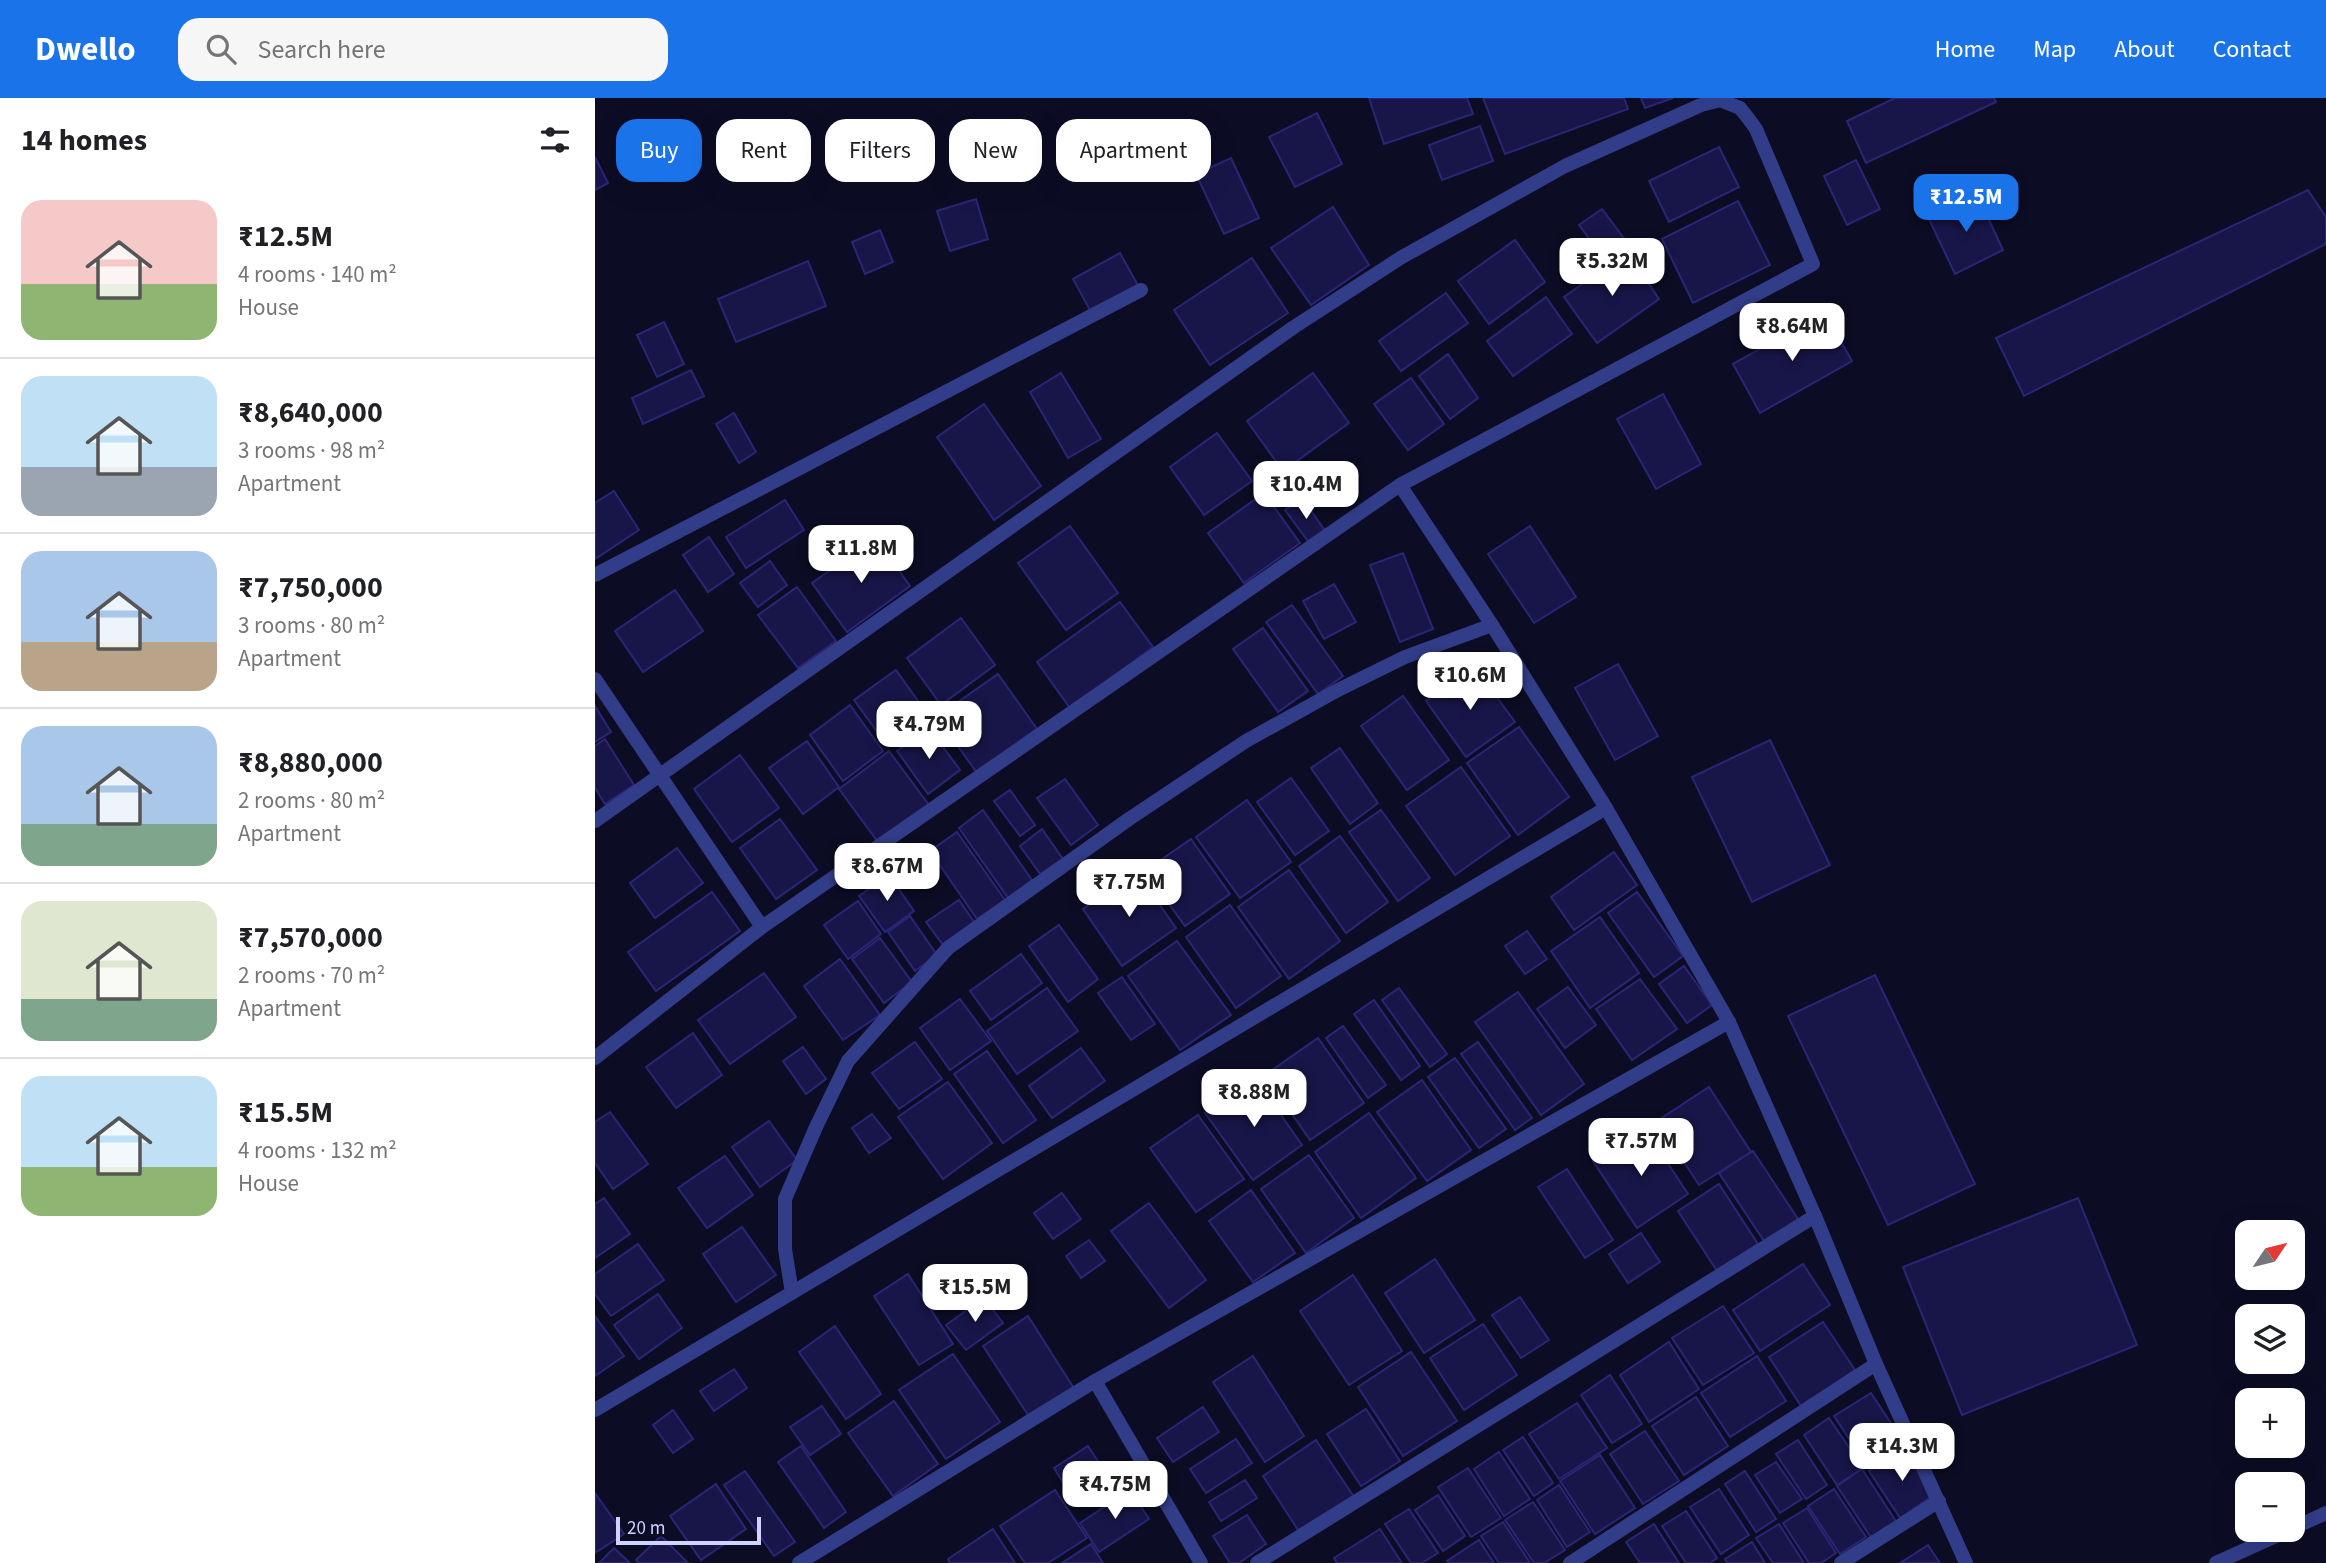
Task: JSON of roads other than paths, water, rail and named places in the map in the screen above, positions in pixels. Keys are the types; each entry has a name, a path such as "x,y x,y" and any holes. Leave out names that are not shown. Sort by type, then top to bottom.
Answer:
{"street":[{"path":"595,821 1294,327 1402,257 1565,166 1701,105 1720,100 1740,108 1756,129 1813,264 1399,485 762,927 595,1058"},
{"path":"595,575 1141,290"},
{"path":"1399,485 1492,625 1606,808 1728,1022 1815,1216 1876,1364 1966,1563"},
{"path":"792,1293 785,1249 785,1199 816,1127 848,1061 948,948 1129,819 1246,741 1338,690 1405,657 1492,625"},
{"path":"595,679 762,927"},
{"path":"595,1410 1606,808"},
{"path":"799,1563 1095,1381 1728,1022"},
{"path":"1257,1563 1815,1216"},
{"path":"1570,1563 1876,1364"},
{"path":"1095,1381 1202,1563"},
{"path":"1841,1563 1939,1501"},
{"path":"2305,1523 2326,1513"},
{"path":"2216,1563 2262,1542"}]}
